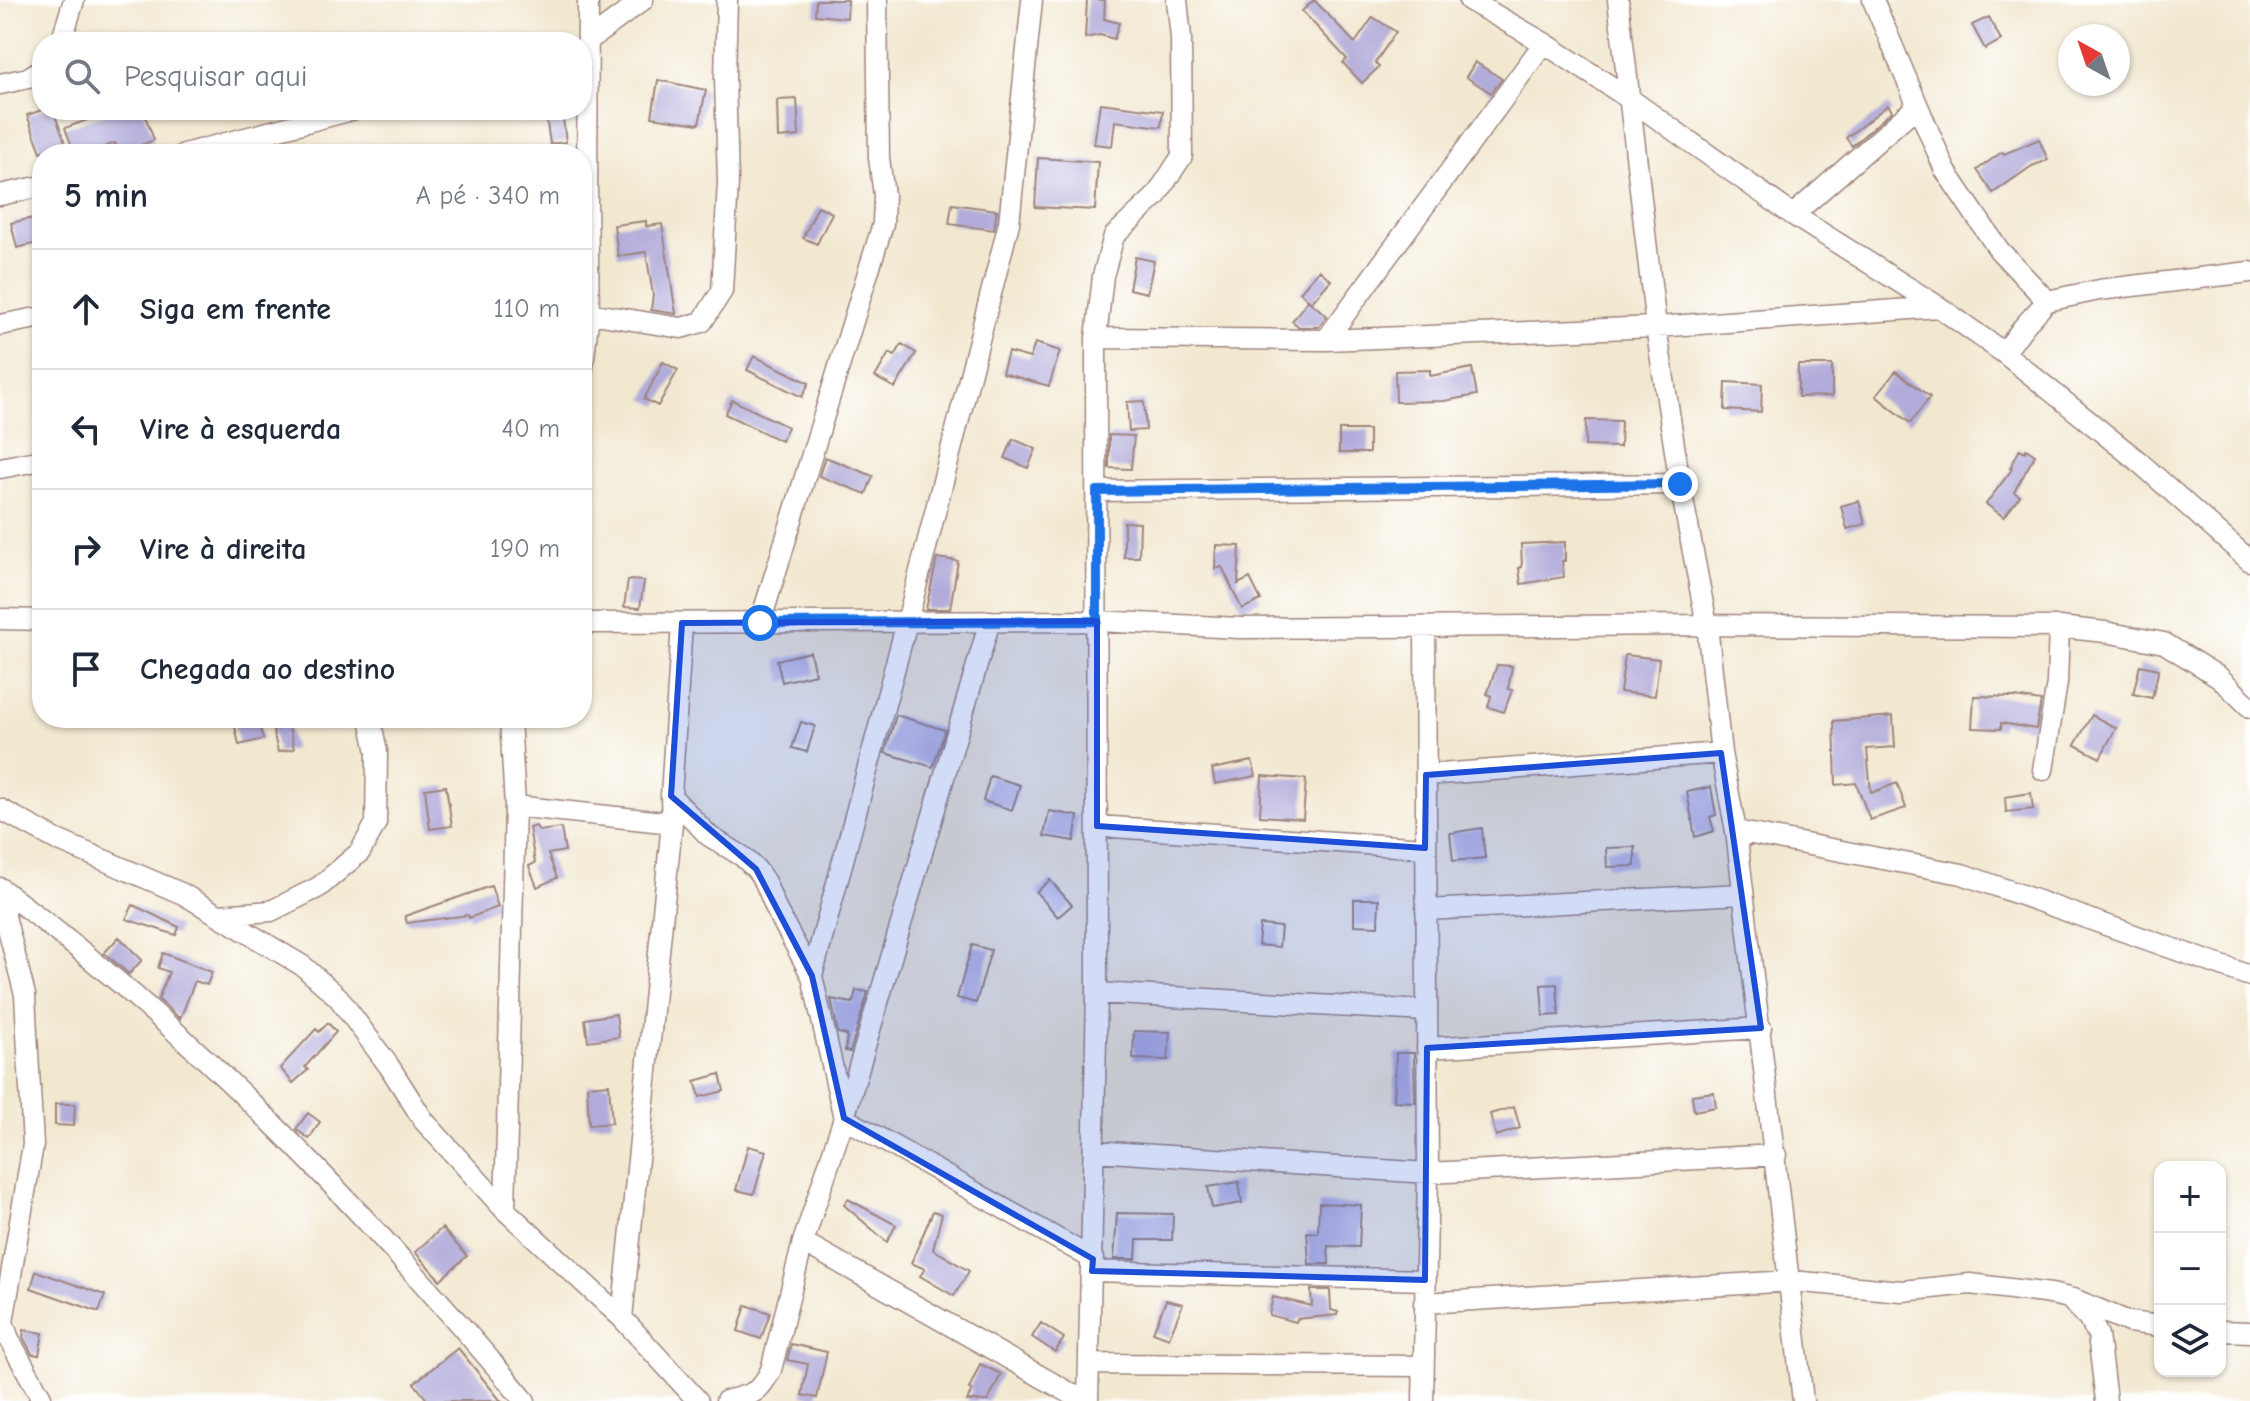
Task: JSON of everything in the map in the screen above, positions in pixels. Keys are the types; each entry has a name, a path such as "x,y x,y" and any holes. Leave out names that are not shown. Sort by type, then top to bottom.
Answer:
{"street":[{"path":"64,32 74,0"},
{"path":"587,32 588,0"},
{"path":"592,47 643,0"},
{"path":"592,315 681,328 702,322 722,291 728,182 725,78 727,0"},
{"path":"760,623 883,224 877,0"},
{"path":"812,976 1009,223 1032,0"},
{"path":"803,1242 1086,1401 1090,1364 1097,993 1096,338 1103,276 1114,236 1156,196 1182,156 1181,38 1177,0"},
{"path":"1469,0 1544,43 1630,99 1793,215 1939,307 2004,353 2138,461 2250,561"},
{"path":"1618,0 1656,327 1680,484 1707,625 1721,753 1736,831 1803,1401"},
{"path":"1873,0 1945,170 1999,250 2047,301"},
{"path":"1326,340 1544,43"},
{"path":"0,84 32,75"},
{"path":"1793,215 1917,106"},
{"path":"222,144 314,120"},
{"path":"585,120 585,144"},
{"path":"0,195 32,188"},
{"path":"2004,353 2047,301 2099,290 2250,272"},
{"path":"1096,338 1326,340 1656,327 1939,307"},
{"path":"0,325 32,319"},
{"path":"0,468 32,462"},
{"path":"1097,491 1680,484"},
{"path":"0,619 32,620"},
{"path":"726,1401 762,1388 771,1370 803,1242 844,1118 990,621"},
{"path":"592,623 1097,621 1240,628 1425,629 1707,625 2059,627 2164,643 2219,677 2250,707"},
{"path":"622,1318 672,823 682,623"},
{"path":"2043,770 2057,683 2059,627"},
{"path":"1423,1401 1428,1173 1425,629"},
{"path":"219,915 271,911 319,887 360,852 376,823 377,752 372,728"},
{"path":"505,1210 515,806 511,728"},
{"path":"1426,775 1721,753"},
{"path":"671,796 709,836 742,856 765,882 812,976 844,1118 1092,1265 1425,1280"},
{"path":"515,806 672,823"},
{"path":"0,809 57,840 183,894 285,954 338,997 389,1066 424,1121 505,1210 622,1318 698,1401"},
{"path":"1097,826 1425,848"},
{"path":"1736,831 1962,874 2250,976"},
{"path":"0,888 65,936 141,999 301,1151 442,1302 525,1401"},
{"path":"1426,910 1742,894"},
{"path":"0,897 25,995 33,1145 3,1322 41,1400"},
{"path":"1097,993 1427,1011"},
{"path":"1427,1048 1761,1028"},
{"path":"1094,1151 1428,1173 1776,1155"},
{"path":"1424,1303 1791,1281 1902,1291 1970,1284 2069,1298 2129,1322 2154,1325"},
{"path":"2069,1298 2091,1322 2098,1335 2106,1401"},
{"path":"2226,1331 2250,1332"},
{"path":"1090,1364 1423,1366"}],"highlighted area":[{"path":"1097,621 1097,826 1425,848 1426,775 1721,753 1761,1028 1427,1048 1425,1280 1092,1271 1093,1259 844,1118 812,976 756,869 671,796 682,623"}],"building":[{"path":"816,0 848,0 847,18 815,15"},
{"path":"1087,0 1105,0 1104,19 1119,23 1114,39 1100,35 1085,38"},
{"path":"1314,0 1355,43 1373,17 1396,32 1375,63 1379,67 1362,83 1343,63 1347,59 1302,11"},
{"path":"1989,17 2001,40 1985,49 1972,25"},
{"path":"1475,62 1502,79 1491,93 1466,77"},
{"path":"658,80 706,90 699,124 652,117"},
{"path":"797,99 799,136 778,138 777,100"},
{"path":"1100,103 1163,111 1161,127 1115,121 1112,146 1094,144"},
{"path":"1888,105 1892,111 1852,146 1846,138"},
{"path":"32,113 32,120 57,120 65,142 38,144 27,115"},
{"path":"87,120 147,120 154,140 144,144 71,144 65,128"},
{"path":"546,120 563,120 566,142 550,144"},
{"path":"2039,139 2048,160 2032,166 1993,193 1977,170 2002,152 2004,154"},
{"path":"1038,158 1098,162 1095,210 1035,207"},
{"path":"952,204 997,210 994,230 949,224"},
{"path":"818,206 832,213 817,244 803,238"},
{"path":"32,218 32,244 17,248 11,223"},
{"path":"646,221 646,226 662,224 676,314 651,310 653,295 646,252 618,256 614,225"},
{"path":"1135,257 1154,261 1147,293 1129,289"},
{"path":"1319,270 1331,280 1311,303 1300,292"},
{"path":"1308,300 1327,316 1319,327 1299,327 1292,321"},
{"path":"1035,343 1060,351 1049,386 1002,373 1008,352 1030,358"},
{"path":"902,344 916,353 895,388 875,377 889,353 895,356"},
{"path":"754,356 809,383 802,397 747,370"},
{"path":"663,362 678,370 658,406 644,399"},
{"path":"1798,365 1832,365 1832,396 1798,397"},
{"path":"1472,368 1477,395 1444,401 1396,402 1395,371 1430,370 1430,376"},
{"path":"1896,371 1930,397 1910,423 1876,396"},
{"path":"1726,382 1762,384 1761,412 1725,410"},
{"path":"732,400 788,427 781,441 725,414"},
{"path":"1144,401 1146,430 1129,431 1127,402"},
{"path":"1586,420 1621,421 1620,447 1585,446"},
{"path":"1339,430 1369,430 1369,453 1339,453"},
{"path":"1109,435 1134,436 1131,469 1109,468"},
{"path":"1013,439 1036,449 1028,468 1005,458"},
{"path":"2020,449 2035,455 2014,492 2020,496 2004,517 1986,504 2012,469"},
{"path":"825,457 873,476 866,494 819,476"},
{"path":"1859,501 1865,524 1847,529 1841,506"},
{"path":"1124,522 1140,523 1139,557 1124,557"},
{"path":"1565,542 1565,561 1562,561 1564,577 1521,584 1521,544"},
{"path":"1216,545 1240,546 1238,584 1250,578 1261,600 1242,609 1222,567 1215,569"},
{"path":"937,558 958,561 950,609 926,609"},
{"path":"628,580 644,581 640,608 624,607"},
{"path":"810,652 815,674 782,682 777,660"},
{"path":"1625,655 1659,659 1655,696 1620,692"},
{"path":"1497,665 1512,666 1508,689 1512,690 1504,712 1488,707 1491,696 1487,694"},
{"path":"2140,665 2159,669 2152,698 2133,694"},
{"path":"1974,696 2041,701 2036,729 2001,723 2001,729 1972,728"},
{"path":"896,715 945,730 933,767 885,753"},
{"path":"2092,715 2116,728 2100,758 2075,745"},
{"path":"1893,716 1895,747 1867,749 1871,793 1897,783 1906,808 1870,820 1856,783 1836,785 1834,721"},
{"path":"801,722 815,726 807,752 792,748"},
{"path":"235,728 260,728 263,739 239,745"},
{"path":"272,728 289,728 294,749 278,752"},
{"path":"1252,761 1256,776 1215,784 1212,769"},
{"path":"990,776 1020,785 1012,810 983,801"},
{"path":"1262,776 1306,779 1303,819 1260,816"},
{"path":"446,786 452,826 430,829 425,789"},
{"path":"1711,787 1716,815 1710,817 1714,831 1695,837 1687,792"},
{"path":"2031,793 2033,809 2006,812 2005,797"},
{"path":"1049,811 1078,816 1074,841 1044,836"},
{"path":"536,826 539,831 561,828 565,851 548,854 557,878 537,887 529,866 535,863 529,828"},
{"path":"1482,828 1485,858 1453,861 1450,833"},
{"path":"1635,847 1635,866 1607,867 1606,848"},
{"path":"1050,880 1072,905 1058,917 1036,892"},
{"path":"491,886 498,907 469,918 468,915 407,923 405,916"},
{"path":"1354,899 1379,899 1378,926 1354,925"},
{"path":"133,905 179,927 176,935 126,919"},
{"path":"1260,925 1281,927 1279,947 1258,945"},
{"path":"119,937 142,960 129,974 104,953"},
{"path":"972,945 991,950 976,1003 957,998"},
{"path":"163,953 212,972 207,985 195,981 180,1019 158,999 169,972 158,968"},
{"path":"1557,984 1559,1015 1543,1016 1541,985"},
{"path":"856,990 868,992 850,1052 845,1051 847,1035 838,1033 831,999 853,1003"},
{"path":"616,1014 619,1037 588,1041 585,1019"},
{"path":"328,1023 336,1032 305,1067 308,1070 293,1083 280,1068 316,1029 319,1032"},
{"path":"1134,1031 1170,1032 1168,1060 1133,1059"},
{"path":"1396,1053 1414,1053 1415,1102 1394,1101"},
{"path":"720,1074 724,1091 700,1097 695,1081"},
{"path":"609,1084 612,1123 589,1125 587,1086"},
{"path":"1714,1092 1716,1107 1694,1111 1692,1095"},
{"path":"55,1104 75,1104 74,1126 55,1125"},
{"path":"1514,1107 1520,1128 1496,1136 1490,1114"},
{"path":"308,1113 320,1122 309,1139 296,1129"},
{"path":"748,1146 766,1151 754,1194 736,1190"},
{"path":"1239,1182 1242,1203 1212,1208 1208,1187"},
{"path":"848,1199 896,1225 887,1242 844,1205"},
{"path":"1319,1203 1361,1205 1359,1247 1328,1246 1329,1264 1309,1264 1307,1232 1318,1233"},
{"path":"933,1211 942,1214 933,1249 969,1271 954,1296 920,1276 925,1269 911,1263"},
{"path":"1117,1213 1173,1214 1172,1240 1137,1240 1136,1259 1114,1259"},
{"path":"442,1228 467,1256 440,1280 415,1252"},
{"path":"36,1271 105,1295 99,1312 31,1288"},
{"path":"1311,1290 1330,1290 1331,1310 1338,1312 1337,1315 1297,1319 1296,1322 1269,1315 1273,1297 1312,1306"},
{"path":"1166,1300 1183,1304 1169,1338 1153,1332"},
{"path":"746,1305 770,1313 761,1339 738,1331"},
{"path":"1041,1323 1064,1338 1055,1352 1032,1337"},
{"path":"24,1330 43,1333 39,1355 32,1354 23,1337"},
{"path":"791,1344 827,1352 817,1398 802,1395 808,1364 787,1360"},
{"path":"458,1348 501,1401 428,1401 414,1383"},
{"path":"980,1364 1001,1374 988,1401 967,1401 972,1390 969,1389"}],"route":[{"path":"760,623 1097,621 1097,491 1680,484"}]}
